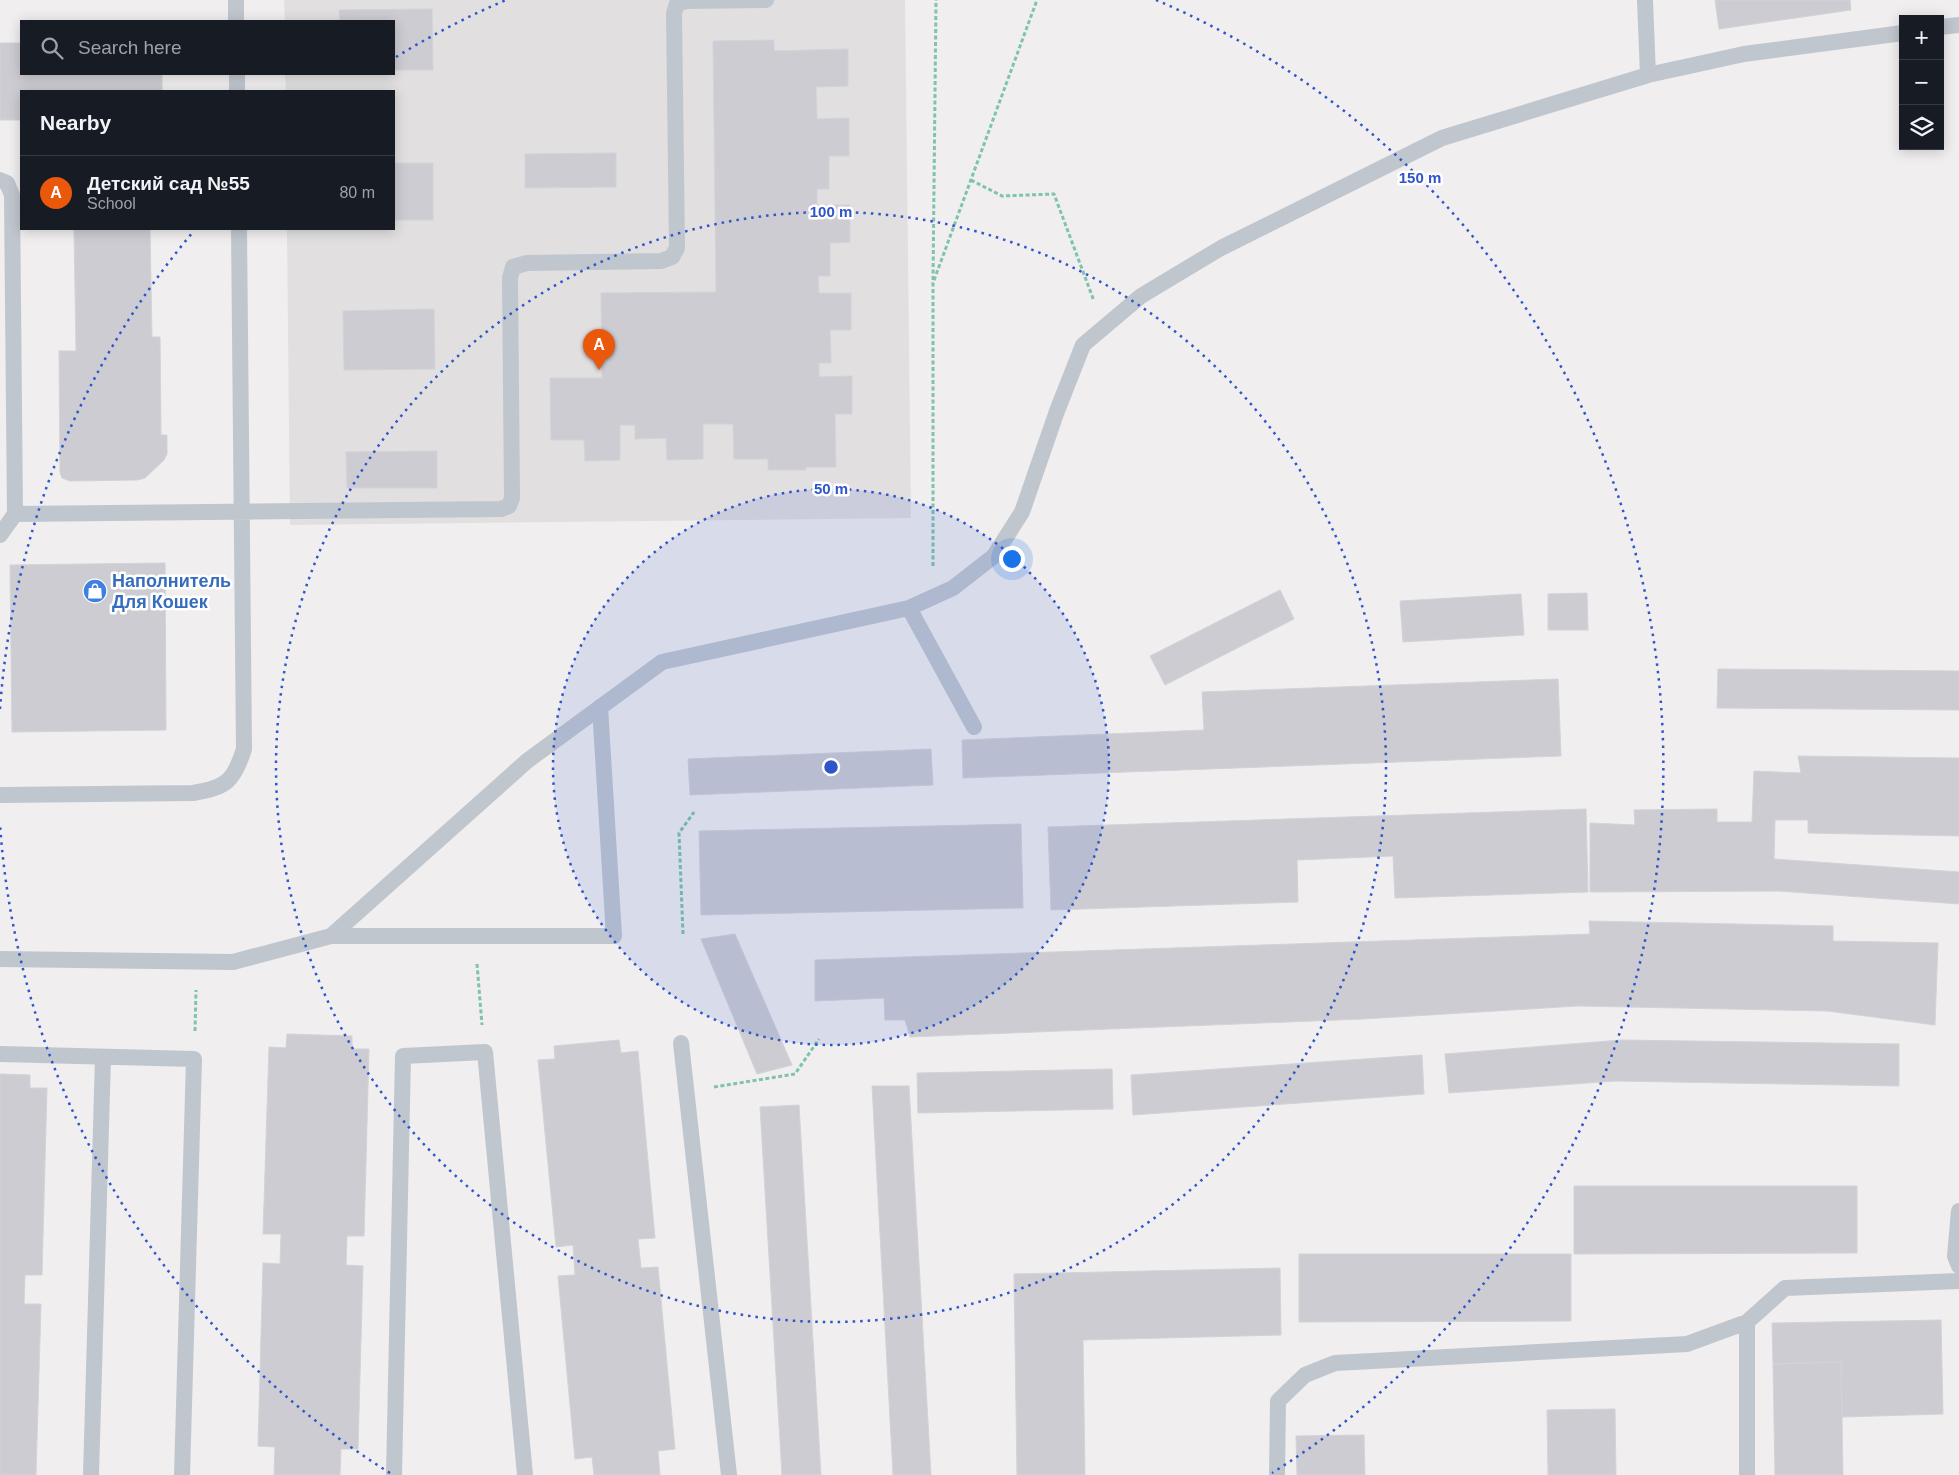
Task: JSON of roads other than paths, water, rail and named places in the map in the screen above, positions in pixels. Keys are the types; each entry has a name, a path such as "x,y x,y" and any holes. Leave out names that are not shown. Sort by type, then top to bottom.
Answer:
{"lane":[{"path":"236,0 236,20"},
{"path":"15,514 501,509 509,506 512,498 510,278 514,267 527,263 661,261 672,258 677,248 674,13 677,4 686,1 766,0"},
{"path":"1646,0 1648,75"},
{"path":"1944,27 1959,25"},
{"path":"331,936 526,761 662,662 909,608 953,588 994,556 1022,512 1057,410 1084,345 1141,296 1221,248 1442,138 1648,75 1744,54 1899,34"},
{"path":"237,75 237,90"},
{"path":"0,180 6,183 12,195 15,514 0,535"},
{"path":"0,795 193,793 213,790 230,780 239,766 244,749 239,230"},
{"path":"909,608 974,726"},
{"path":"0,960 233,962 331,936 614,936 600,707"},
{"path":"681,1043 729,1475"},
{"path":"394,1475 403,1056 485,1052 525,1475"},
{"path":"0,1054 194,1059 182,1475"},
{"path":"91,1475 103,1057"},
{"path":"1959,1212 1955,1256 1959,1266"},
{"path":"1277,1475 1278,1400 1305,1375 1335,1363 1687,1344 1747,1322 1785,1288 1959,1281"},
{"path":"1747,1322 1747,1475"}],"place":[{"name":"Детский сад №55","path":"599,370"},
{"name":"Наполнитель Для Кошек","path":"95,591"}]}
